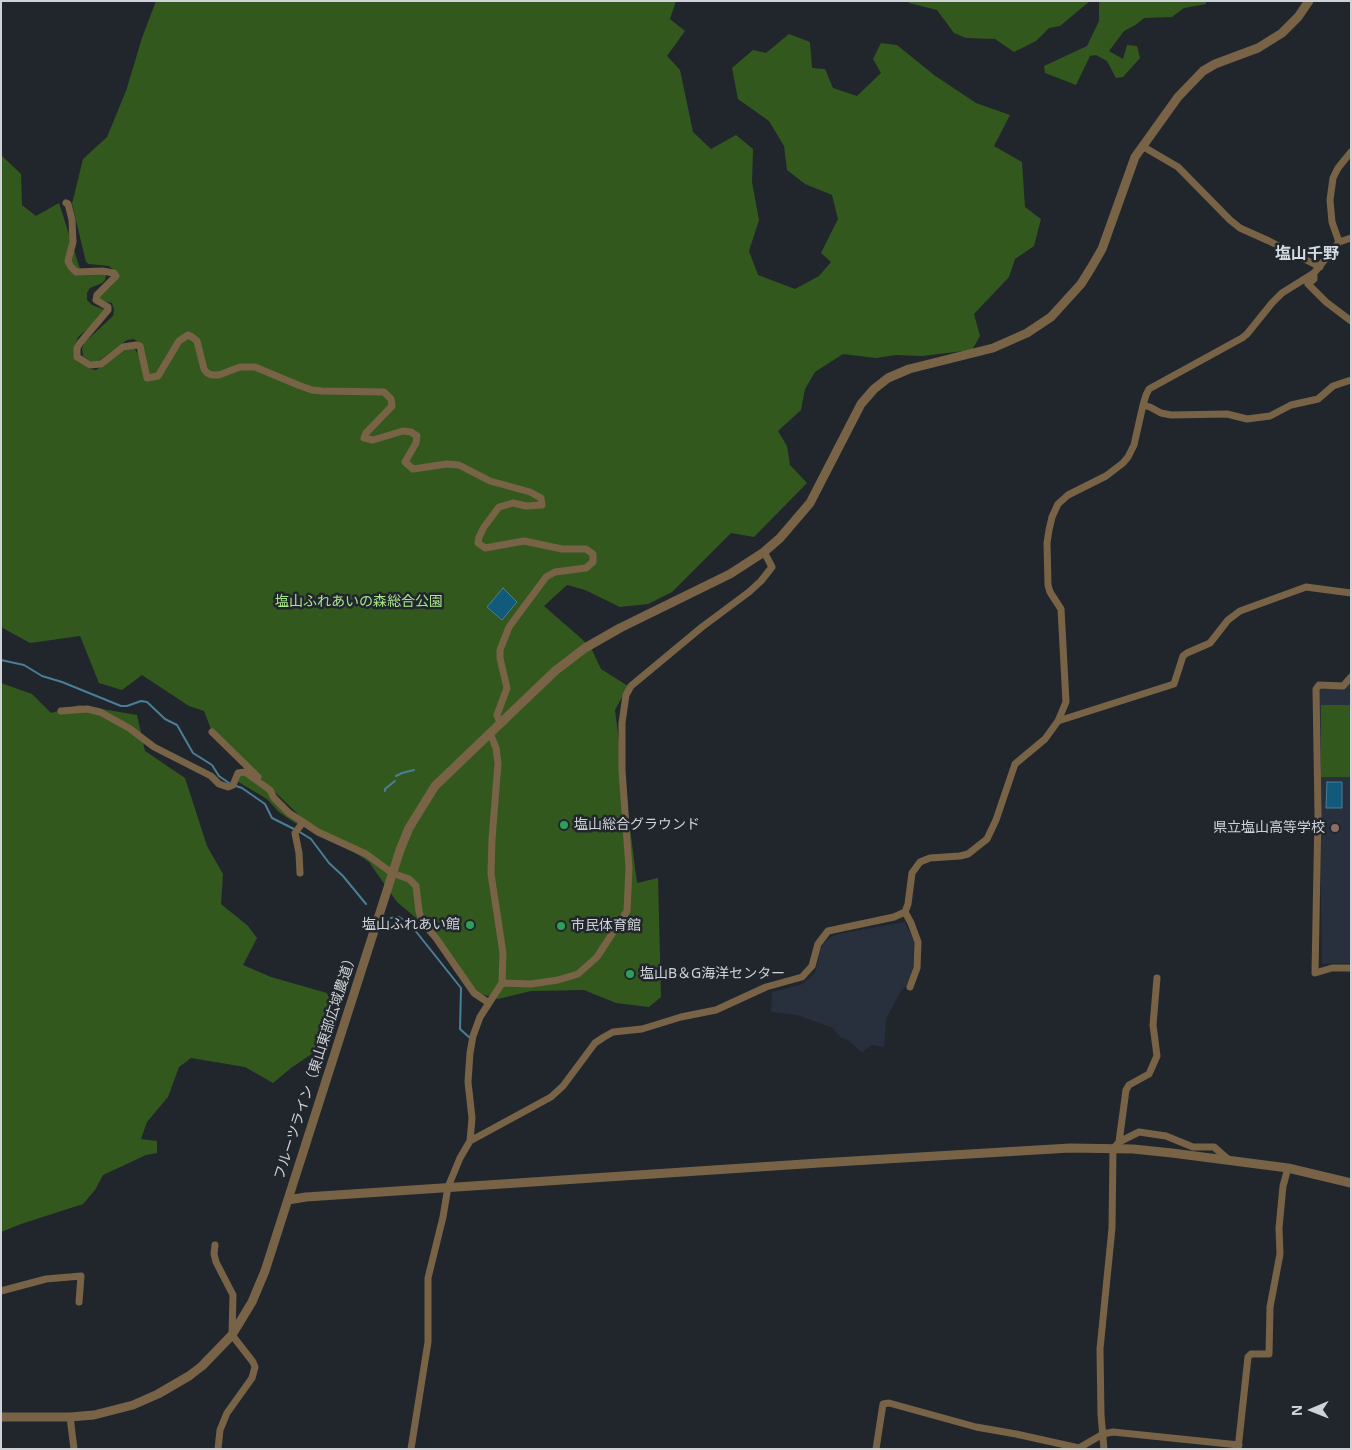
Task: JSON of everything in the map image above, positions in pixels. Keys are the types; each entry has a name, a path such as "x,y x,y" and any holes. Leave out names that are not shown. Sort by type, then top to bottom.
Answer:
{"street":[{"path":"1309,1 1298,17 1282,33 1258,48 1215,64 1203,71 1178,97 1144,143 1164,160 1178,167 1240,228 1320,267"},
{"name":"フルーツライン（東山東部広域農道）","path":"1,1417 70,1417 113,1411 133,1405 174,1386 202,1366 232,1335 252,1302 265,1271 392,873 409,828 428,796 443,778 555,671 585,648 620,628 730,574 764,552 780,538 810,502 861,404 874,389 888,378 899,372 1010,342 1051,317 1081,284 1102,248 1130,170 1144,143"},
{"path":"1339,242 1332,222 1330,200 1333,178 1338,168 1351,152"},
{"path":"66,203 68,204 72,220 73,242 68,261 71,267 76,272 102,271 114,273 116,276 97,294 98,302 108,307 108,310 80,343 77,348 77,357 90,365 101,364 123,347 136,345 140,346 147,378 158,376 179,341 192,336 197,341 204,369 212,375 219,375 240,367 255,367 298,385 317,390 384,392 391,399 392,406 366,433 364,438 373,440 403,431 411,432 417,436 416,443 406,462 412,469 459,464 490,481 530,492 541,498 542,505 526,506 513,503 499,507 484,527 478,543 485,548 524,541 562,549 586,549 594,554 593,562 586,568 554,572 546,577 508,627 500,650 507,688 497,715 500,723"},
{"path":"470,1141 552,1097 563,1086 595,1043 613,1032 642,1029 681,1017 716,1010 766,987 802,977 812,966 818,944 828,931 894,917 904,912 908,904 912,872 920,862 930,858 968,854 987,839 996,820 1015,764 1045,739 1065,708 1066,693 1061,609 1050,592 1048,585 1047,543 1052,517 1058,504 1068,495 1106,476 1128,457 1134,445 1146,395 1153,387 1242,338 1282,293 1314,273 1339,242 1351,238"},
{"path":"1314,273 1314,279 1308,284 1326,302 1351,322"},
{"path":"1143,405 1171,415 1227,414 1246,419 1270,416 1291,405 1318,399 1333,386 1351,380"},
{"path":"502,983 531,984 558,980 578,974 597,957 623,919 627,911 629,868 622,770 622,723 626,695 631,686 761,581 772,567 764,552"},
{"path":"1058,721 1174,684 1183,656 1210,643 1228,620 1240,612 1306,587 1351,593"},
{"path":"1351,677 1343,686 1319,686 1316,688 1318,814 1315,974 1332,968 1351,968"},
{"path":"61,711 87,709 100,712 129,728 154,747 211,776 219,784 228,787 234,782 238,773 245,772 270,790"},
{"path":"212,732 301,824 366,854 392,873 409,879 416,886 422,922 436,938 474,992 490,1003"},
{"path":"411,1449 428,1342 428,1278 443,1217 448,1187 460,1158 470,1141 472,1118 468,1082 473,1036 480,1017 502,983 503,953 490,874 498,763 496,748 490,733"},
{"path":"300,873 295,833 301,824"},
{"path":"904,912 911,923 918,942 917,968 910,987"},
{"path":"1104,1449 1100,1414 1100,1349 1112,1228 1116,1146 1126,1090 1129,1085 1149,1074 1157,1056 1152,1025 1157,978"},
{"path":"1116,1146 1139,1132 1166,1136 1193,1147 1214,1147 1230,1161"},
{"path":"288,1200 306,1196 1116,1146 1288,1168 1351,1183"},
{"path":"876,1449 883,1404 889,1403 976,1427 1079,1448 1102,1434 1113,1432 1238,1447 1248,1357 1251,1354 1269,1354 1270,1307 1280,1254 1279,1228 1283,1186 1288,1168"},
{"path":"215,1245 214,1254 216,1262 233,1295 232,1335 253,1362 254,1373 226,1413 220,1430 218,1449"},
{"path":"1,1291 46,1279 81,1276 79,1302"},
{"path":"70,1417 74,1449"}],"shaded area":[{"name":"県立塩山高等学校","path":"1351,681 1351,963 1322,964 1318,693 1320,689 1344,689"},
{"path":"905,922 914,942 913,965 910,981 901,991 886,1019 884,1047 872,1045 862,1052 849,1041 840,1037 833,1028 797,1015 771,1012 772,992 803,984 815,973 820,951 823,944 829,938 838,934"}],"green space":[{"name":"塩山ふれあいの森総合公園","path":"156,1 676,1 670,19 685,31 667,56 680,70 693,132 711,149 736,135 753,149 752,182 759,220 749,251 758,275 795,289 819,276 831,262 821,253 838,219 832,195 805,184 787,170 784,146 769,121 738,99 732,68 753,50 766,53 789,34 810,42 812,68 825,69 833,88 857,96 881,73 873,59 881,43 897,45 934,75 976,103 1010,115 994,146 1022,162 1025,207 1041,219 1034,246 1015,259 1009,277 974,314 980,336 972,350 922,356 896,355 876,358 843,354 815,372 805,389 801,410 778,431 787,446 790,465 807,483 754,537 731,533 672,592 648,604 620,607 585,590 567,585 544,606 583,640 592,650 601,669 628,686 615,710 637,883 658,878 661,997 649,1007 616,1003 584,990 531,991 498,999 475,992 421,922 397,902 369,862 301,817 212,732 204,711 189,706 142,675 122,690 99,683 80,636 30,643 1,627 1,155 21,174 22,205 36,216 59,203 80,269 103,273 106,276 102,283 90,288 87,293 87,300 92,305 105,310 78,337 74,356 77,361 90,369 96,370 125,350 134,347 137,353 142,345 134,339 127,340 97,362 92,362 83,356 82,349 84,343 113,316 112,303 99,300 100,293 110,287 115,281 115,271 109,266 86,262 72,204 83,159 107,137 126,91 142,38"},
{"path":"909,1 1090,1 1060,26 1049,28 1036,41 1014,52 995,39 966,38 954,33 937,10 909,3"},
{"path":"1094,1 1206,1 1206,4 1184,8 1172,17 1144,18 1124,31 1109,51 1123,59 1127,45 1137,46 1140,58 1123,77 1116,78 1107,61 1096,55 1090,56 1076,85 1045,73 1044,66 1087,46 1099,21 1099,2"},
{"path":"1,683 32,694 51,713 79,705 137,715 145,751 185,778 207,846 223,874 221,904 248,926 257,938 243,965 271,977 327,993 337,1018 322,1047 273,1083 245,1067 191,1058 179,1067 168,1097 147,1122 141,1139 157,1141 157,1153 146,1155 103,1175 95,1190 83,1204 1,1232"},
{"path":"1321,705 1351,705 1351,777 1321,777"},
{"path":"245,772 303,821 299,825 292,821 279,812 267,799 235,780"}],"water":[{"path":"503,588 517,602 502,620 487,607"},
{"path":"1327,782 1342,782 1342,808 1326,808"}],"waterway":[{"path":"1,660 24,665 42,676 121,706 141,701 147,702 165,719 177,725 193,753 212,765 219,776 229,783"},
{"path":"396,776 414,770"},
{"path":"385,791 395,781"},
{"path":"236,786 265,804 272,818 294,829"},
{"path":"298,831 311,839 329,863 343,876 366,904"},
{"path":"391,918 399,917 410,924 461,988 460,1029 470,1038"}],"place":[{"name":"塩山総合グラウンド","path":"564,825"},
{"name":"県立塩山高等学校","path":"1335,828"},
{"name":"塩山ふれあい館","path":"470,925"},
{"name":"市民体育館","path":"561,926"},
{"name":"塩山B＆G海洋センター","path":"630,974"}],"district":[{"name":"塩山千野","path":"1307,254"}]}
